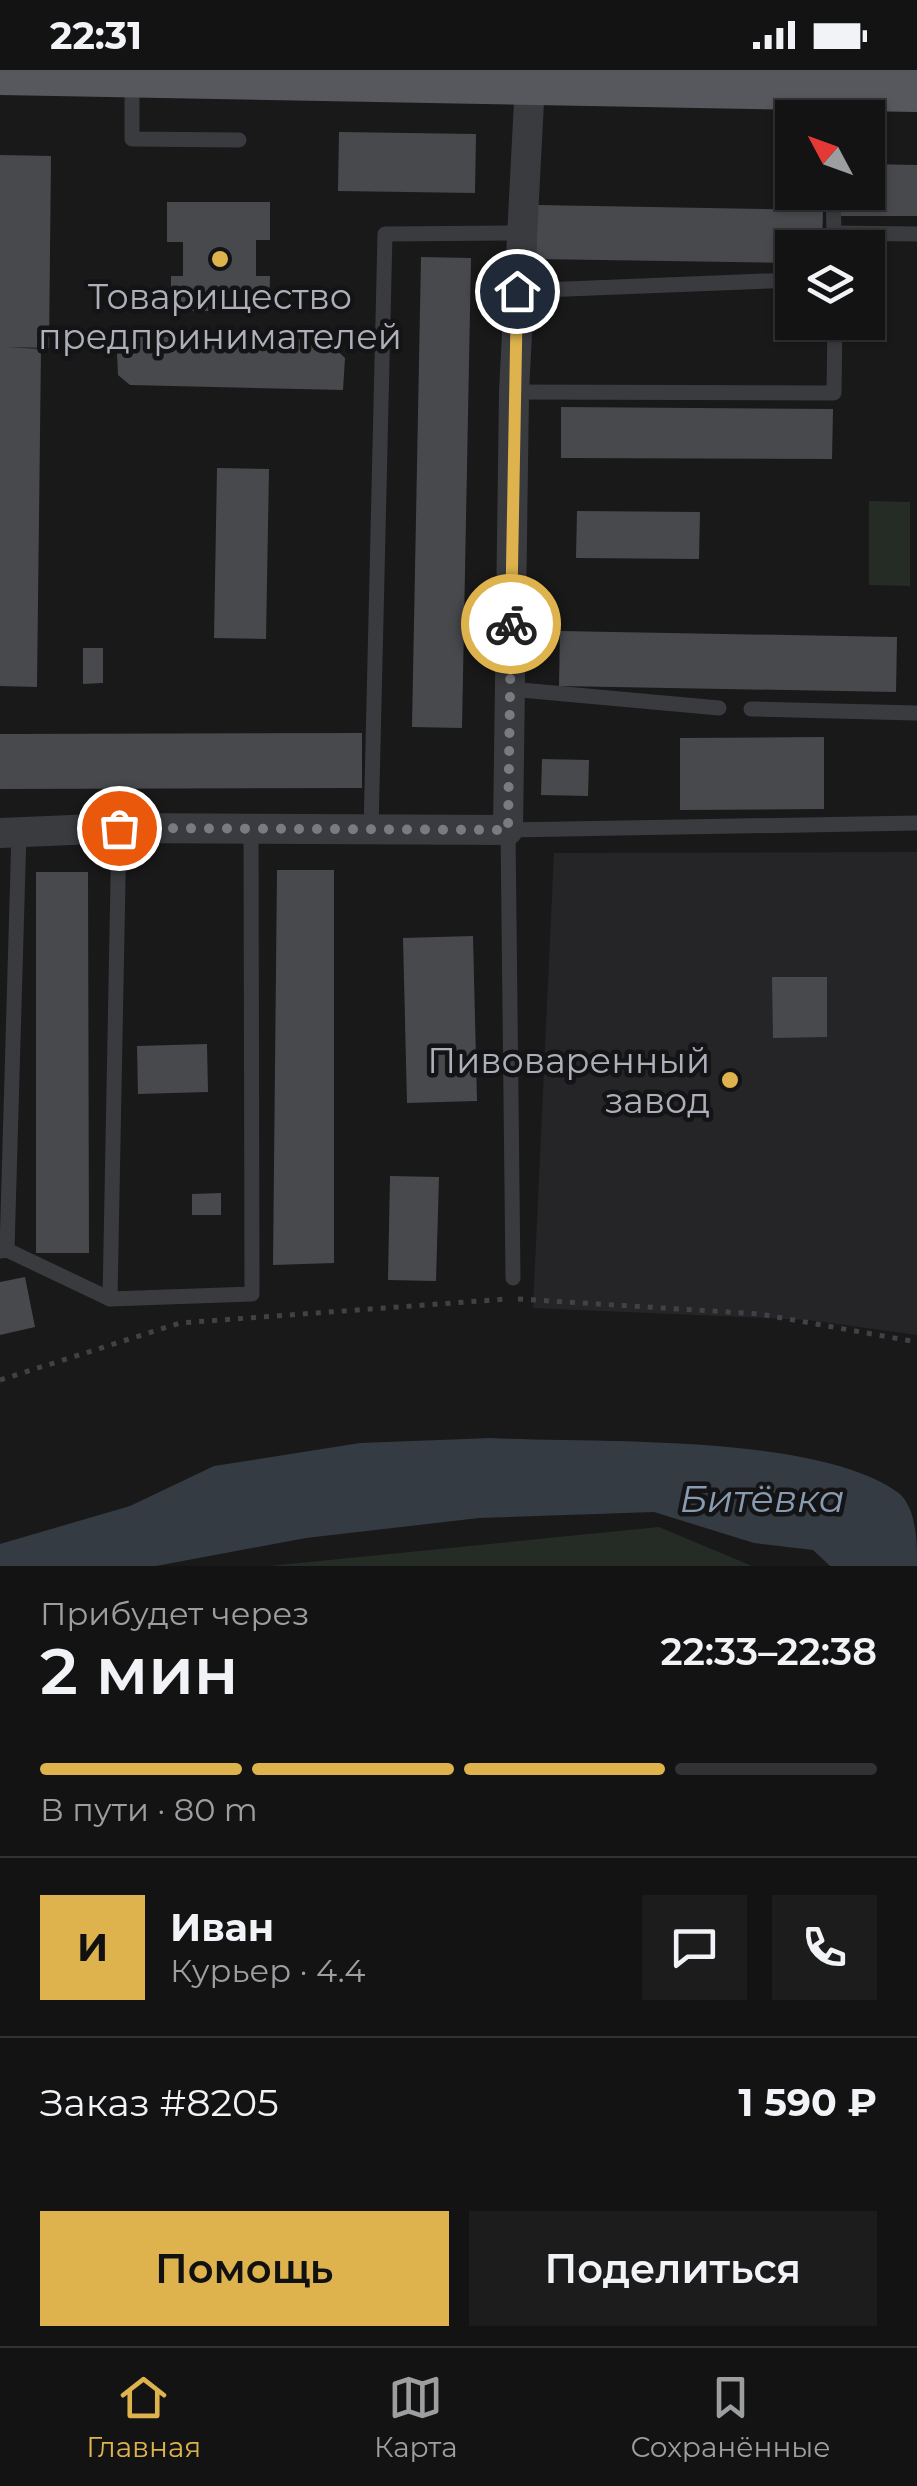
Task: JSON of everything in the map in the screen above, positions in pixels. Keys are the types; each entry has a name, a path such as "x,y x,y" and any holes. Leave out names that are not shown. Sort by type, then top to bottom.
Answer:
{"main road":[{"path":"0,72 530,82 831,94 917,88"}],"street":[{"path":"10,832 119,828 508,830 514,392 530,82"}],"lane":[{"path":"132,74 132,139 239,140"},
{"path":"371,831 385,234 521,233"},
{"path":"885,236 917,234"},
{"path":"517,291 775,281"},
{"path":"514,392 834,392 835,340"},
{"path":"510,689 719,708"},
{"path":"751,709 917,712"},
{"path":"513,1278 508,830 917,823"},
{"path":"110,1299 119,828"},
{"path":"10,832 4,1251 110,1299 252,1294 251,830"}],"path":[{"path":"0,1380 180,1323 510,1298 760,1314 917,1342"}],"shaded area":[{"path":"869,501 910,502 910,586 869,585"},
{"name":"Пивоваренный завод","path":"917,852 917,1335 808,1320 533,1308 554,853"},
{"path":"659,1527 752,1566 269,1566"}],"water":[{"name":"Битёвка","path":"491,1438 704,1445 816,1460 863,1474 906,1501 915,1527 917,1566 830,1566 813,1550 754,1543 654,1512 479,1518 306,1538 156,1566 0,1566 0,1544 130,1506 214,1466 360,1443"}],"building":[{"path":"339,132 476,134 475,193 338,191"},
{"path":"0,155 51,156 49,348 6,347 41,349 37,687 0,686"},
{"path":"885,164 917,165 917,216 840,216 840,210 885,210"},
{"name":"Товарищество предпринимателей","path":"167,202 270,202 270,240 256,240 256,276 270,276 269,311 171,311 171,276 183,276 183,242 167,242"},
{"path":"537,205 823,210 822,230 775,230 775,263 536,259"},
{"path":"421,257 471,258 462,728 412,727"},
{"path":"135,335 326,340 345,358 343,390 130,385 118,375 117,352"},
{"path":"561,407 833,409 832,459 561,458"},
{"path":"217,468 269,469 266,639 214,638"},
{"path":"577,511 700,512 699,559 576,558"},
{"path":"560,631 897,637 896,692 559,686"},
{"path":"83,648 103,648 103,683 83,684"},
{"path":"362,733 362,788 0,789 0,734"},
{"path":"824,737 824,809 680,810 680,738"},
{"path":"542,759 589,760 588,796 541,795"},
{"path":"277,870 334,870 334,1263 273,1265"},
{"path":"36,872 88,872 89,1253 36,1253"},
{"path":"473,936 477,1101 407,1103 403,938"},
{"path":"772,977 827,977 827,1037 773,1038"},
{"path":"207,1044 208,1092 138,1094 137,1046"},
{"path":"390,1176 439,1177 436,1281 388,1280"},
{"path":"221,1193 221,1215 192,1215 192,1194"},
{"path":"25,1277 35,1327 0,1335 0,1282"}],"way so far":[{"path":"119,828 508,830 511,624"}],"place":[{"name":"Товарищество предпринимателей","path":"220,259"},
{"name":"Пивоваренный завод","path":"730,1080"}],"route":[{"path":"511,624 517,291"}]}
